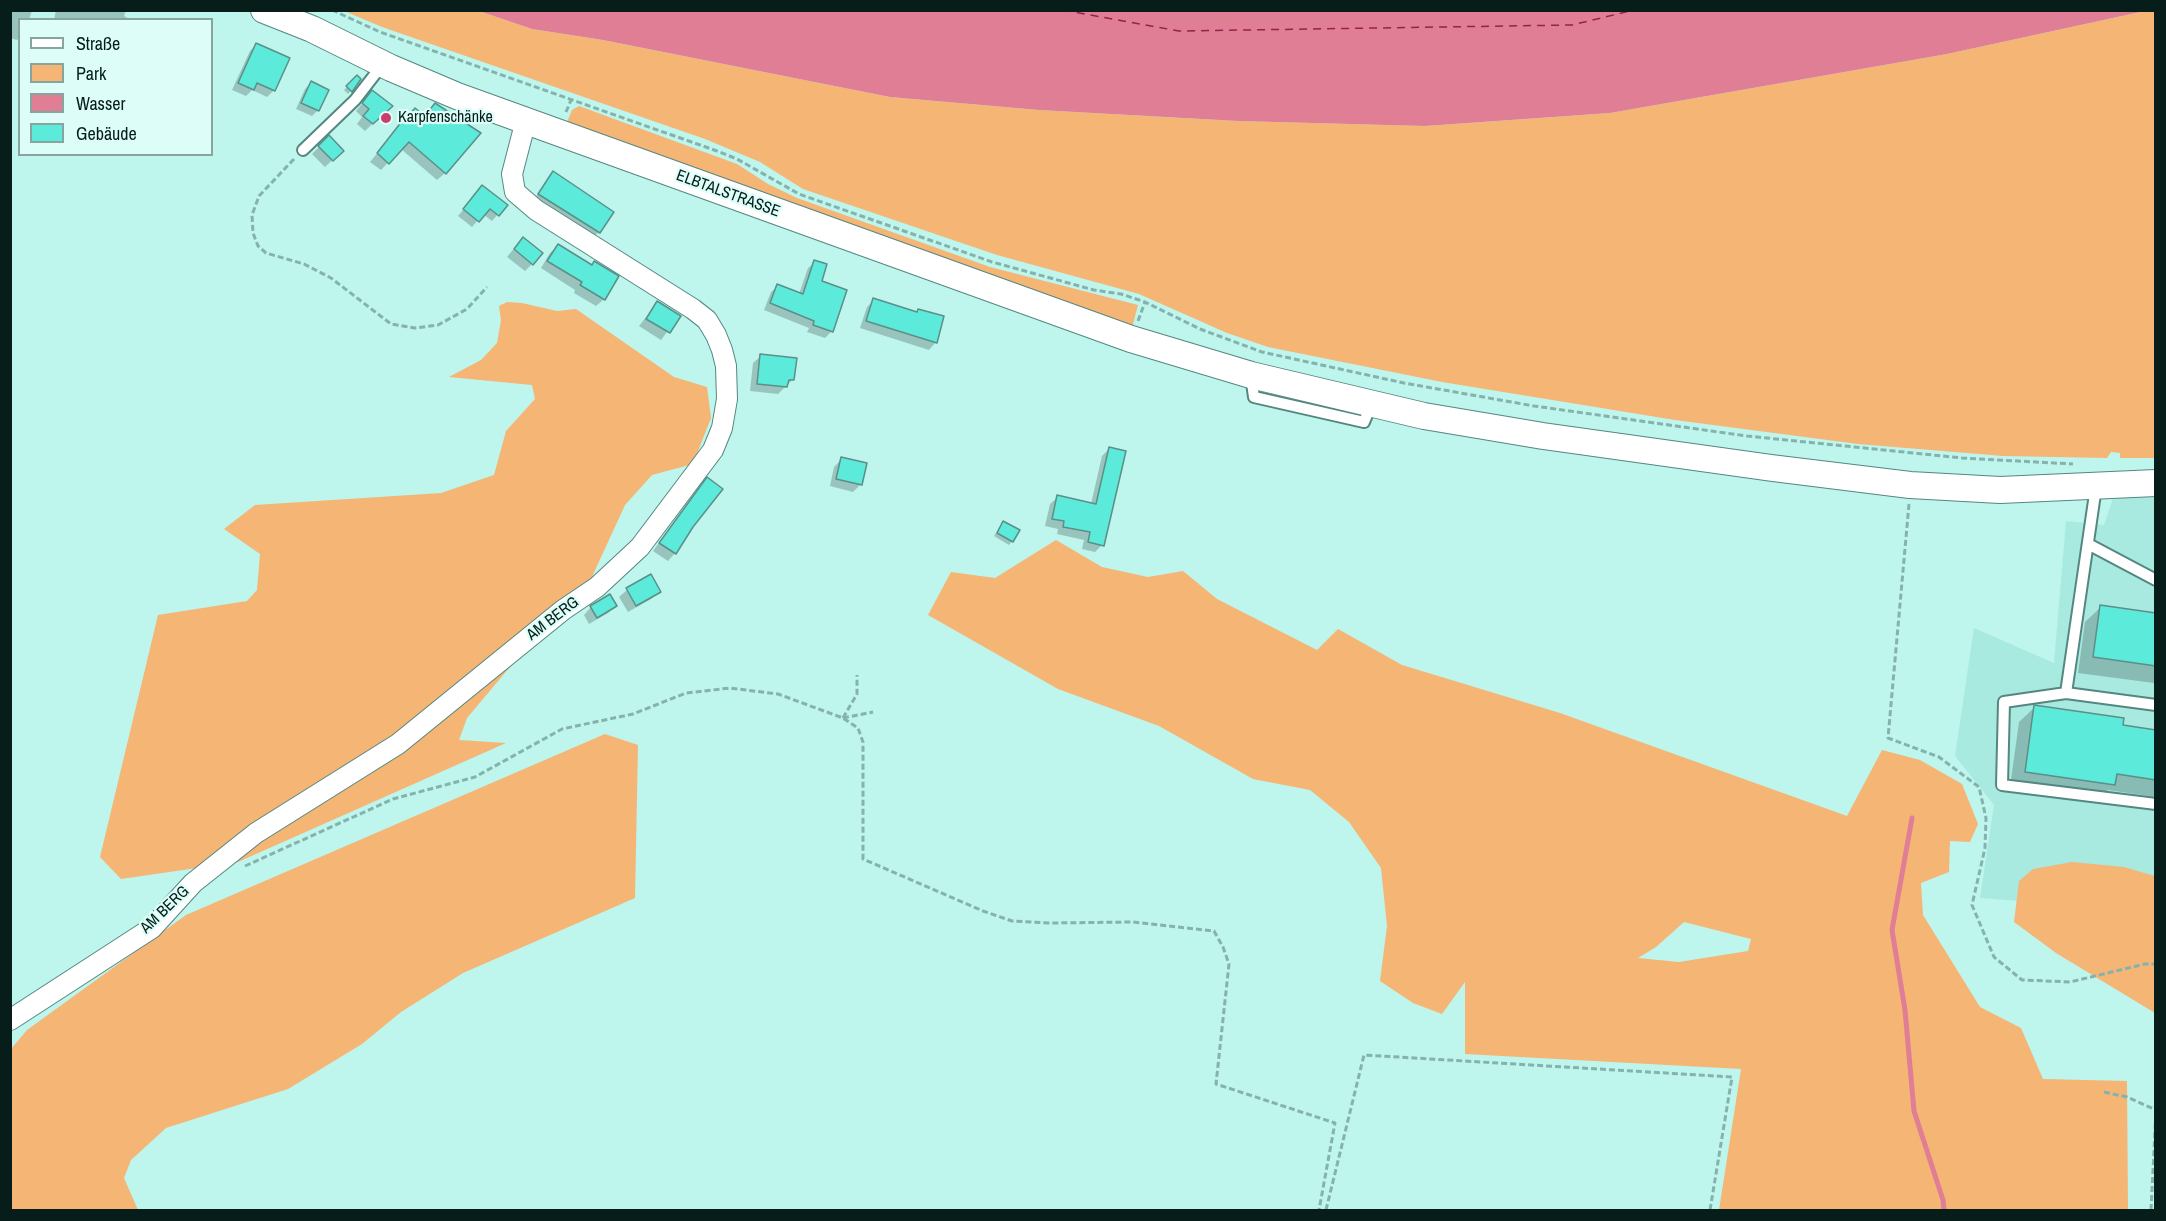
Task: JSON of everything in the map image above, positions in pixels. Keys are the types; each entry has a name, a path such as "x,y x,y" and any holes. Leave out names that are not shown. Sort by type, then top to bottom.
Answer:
{"street":[{"name":"ELBTALSTRASSE","path":"264,10 312,29 436,88 1131,339 1251,375 1371,405 1543,436 1910,485 2000,490 2156,483"},
{"name":"AM BERG","path":"10,1020 152,928 193,883 256,833 398,744 563,610 597,587 640,547 713,450 722,428 727,399 726,366 716,335 707,320 693,309 536,210 515,192 512,174 526,120"}],"lane":[{"path":"303,150 355,100 384,64"},
{"path":"2066,693 2096,487"},
{"path":"2088,543 2156,580"},
{"path":"2156,705 2066,693 2004,702 2002,785 2156,804"}],"path":[{"path":"332,10 380,32 717,150 799,194 992,262 1094,290 1129,296 1200,329 1262,352 1404,383 1534,406 1747,436 1962,458 2083,464"},
{"path":"303,150 259,196 252,215 253,233 258,246 266,253 304,264 322,273 391,324 415,328 438,324 467,309 487,286"},
{"path":"1910,485 1888,738 1939,757 1979,787 1986,818 1985,848 1972,905 1994,957 2022,980 2070,982 2145,964 2156,964"},
{"path":"843,718 857,694 857,675"},
{"path":"241,868 393,799 475,777 562,729 633,714 686,693 730,688 778,694 843,718 858,728 863,742 863,859 983,911 1012,921 1133,922 1214,931 1229,964 1216,1084 1335,1123 1319,1210"},
{"path":"843,718 873,712"},
{"path":"1326,1210 1364,1056 1732,1077 1710,1210"},
{"path":"2104,1092 2127,1097 2156,1110 2151,1210"}],"shaded area":[{"path":"2155,491 2155,911 1980,898 1994,805 1955,756 1974,628 2054,663 2066,521 2104,525 2114,495"}],"green space":[{"path":"344,11 479,11 532,29 603,40 890,97 1039,110 1238,121 1425,126 1610,113 1947,54 2145,11 2155,11 2155,458 2120,458 2120,453 2111,452 2107,458 2003,456 1858,444 1675,420 1442,382 1268,347 1227,333 1139,294 997,255 803,189 760,162 705,139 382,27"},
{"path":"579,106 737,164 768,184 797,198 990,267 1138,305 1132,328 574,131 567,122 572,110"},
{"path":"507,302 557,311 576,309 674,377 707,387 711,418 693,464 652,475 625,505 591,579 467,718 459,740 506,743 238,862 121,879 100,857 158,615 247,601 257,590 260,554 224,529 255,505 441,493 494,475 506,431 535,399 532,385 449,377 481,360 497,343 501,320 499,306"},
{"path":"1056,540 1102,567 1148,577 1183,571 1217,599 1317,650 1338,629 1402,665 1560,713 1847,816 1882,750 1920,760 1962,784 1978,824 1970,842 1950,841 1949,872 1921,883 1923,915 1980,1007 2021,1028 2043,1079 2127,1081 2128,1210 1719,1210 1741,1069 1465,1054 1465,982 1442,1014 1413,1003 1380,981 1387,926 1381,868 1349,822 1310,790 1253,779 1159,726 1058,689 928,615 951,572 995,578","holes":["1684,922 1751,939 1748,951 1679,962 1638,958 1656,947"]},
{"path":"605,734 638,745 635,898 463,973 401,1012 362,1044 288,1089 166,1128 131,1160 124,1178 138,1210 11,1210 11,1049 27,1030 186,915"},
{"path":"2072,862 2124,867 2155,876 2155,1013 2056,953 2014,922 2019,881 2033,869"}],"water":[{"path":"479,11 2145,11 1947,54 1610,113 1425,126 1238,121 1039,110 890,97 603,40 532,29"}],"building":[{"path":"256,43 290,58 275,91 257,83 254,90 238,83"},
{"path":"357,75 361,79 352,92 346,86"},
{"path":"311,81 329,90 319,111 301,103"},
{"path":"372,90 393,106 373,124 363,116 369,109 362,103"},
{"path":"435,103 481,133 446,174 409,142 389,164 377,153 415,108 425,116"},
{"path":"329,135 344,151 333,161 318,146"},
{"path":"553,171 614,212 600,233 538,194"},
{"path":"482,185 508,205 499,216 490,209 479,222 463,209"},
{"path":"523,237 543,253 533,265 514,249"},
{"path":"558,244 592,265 594,261 619,276 605,300 580,285 582,282 547,261"},
{"path":"814,260 827,264 822,281 847,290 833,332 813,325 814,321 770,303 777,284 803,294"},
{"path":"873,298 917,312 918,309 944,316 937,343 866,321"},
{"path":"657,301 681,316 670,333 646,319"},
{"path":"760,354 797,358 794,380 789,380 787,387 757,384"},
{"path":"1109,447 1126,451 1104,546 1088,542 1090,532 1063,527 1064,521 1052,519 1057,495 1096,504"},
{"path":"841,457 867,463 862,485 836,479"},
{"path":"707,477 723,489 693,527 676,554 659,543"},
{"path":"1003,521 1020,530 1013,542 997,533"},
{"path":"651,574 661,592 636,606 626,588"},
{"path":"610,594 617,606 597,618 590,606"},
{"path":"2100,605 2156,613 2156,666 2093,657"},
{"path":"2034,705 2124,718 2123,725 2156,730 2156,780 2117,774 2115,785 2025,772"}],"waterway":[{"path":"1912,818 1892,930 1905,1010 1914,1111 1943,1200 1944,1210"}],"ferry route":[{"path":"1063,10 1179,31 1572,25 1634,10"}],"place":[{"name":"Karpfenschänke","path":"386,118"}]}
